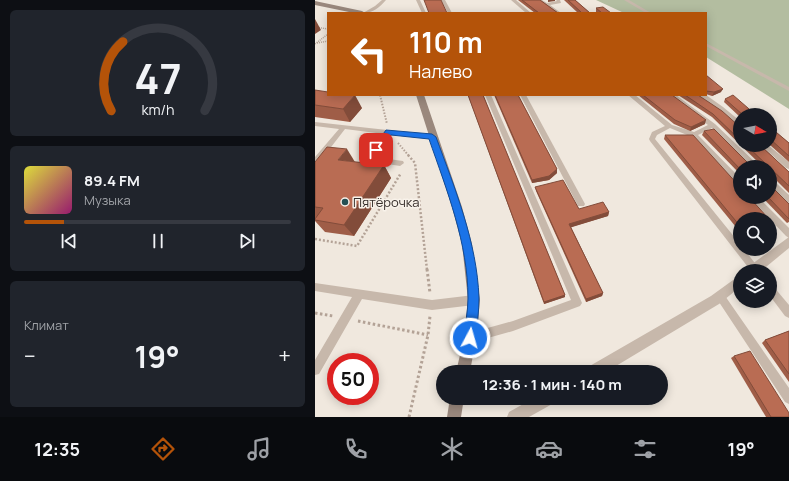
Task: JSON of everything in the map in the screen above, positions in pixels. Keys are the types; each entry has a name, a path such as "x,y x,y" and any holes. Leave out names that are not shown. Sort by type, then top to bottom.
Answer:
{"main road":[{"path":"315,3 358,12"},
{"path":"420,96 432,137 457,207 467,244 474,300 470,338 464,365"},
{"path":"454,417 456,405"}],"street":[{"path":"761,264 788,242"},
{"path":"605,365 720,296 733,286"},
{"path":"514,417 536,405"}],"lane":[{"path":"367,12 377,7 384,0"},
{"path":"419,0 424,12"},
{"path":"443,0 449,12"},
{"path":"513,0 528,12"},
{"path":"539,0 557,12"},
{"path":"546,5 560,2 558,0"},
{"path":"626,0 647,12"},
{"path":"707,45 789,89"},
{"path":"470,338 513,326 577,303 489,96"},
{"path":"524,96 581,204"},
{"path":"632,96 670,126 693,135 733,176"},
{"path":"673,96 713,126 748,160"},
{"path":"703,96 733,118"},
{"path":"315,124 432,137"},
{"path":"670,126 654,134 652,139 749,264"},
{"path":"693,135 713,126"},
{"path":"315,162 344,127"},
{"path":"389,132 369,159 400,163"},
{"path":"772,152 789,166"},
{"path":"777,189 789,200"},
{"path":"758,204 788,242"},
{"path":"315,287 431,305 474,300"},
{"path":"315,370 359,295"},
{"path":"720,296 789,398"},
{"path":"777,298 789,313"}],"path":[{"path":"315,27 327,29"},
{"path":"316,44 327,35"},
{"path":"316,44 327,41"},
{"path":"380,96 389,132 415,163 431,305 428,335 409,417"},
{"path":"315,239 357,246 401,172 400,163"},
{"path":"315,313 428,335"}],"green space":[{"path":"596,0 789,0 789,109 707,58 707,12 622,12"}],"building":[{"path":"424,0 441,0 447,12 429,12"},
{"path":"522,0 540,0 557,12 538,12"},
{"path":"568,0 575,0 589,12 581,12"},
{"path":"603,7 610,12 601,12 596,8"},
{"path":"707,76 723,89 714,92 707,91"},
{"path":"315,90 327,92 327,96 354,96 343,109 315,105"},
{"path":"733,95 748,108 735,108 725,99"},
{"path":"468,96 483,96 565,295 544,302"},
{"path":"495,96 519,96 557,169 549,176 532,180"},
{"path":"644,96 673,96 706,120 691,127 675,120"},
{"path":"686,96 700,96 722,111 733,121 733,133 713,114"},
{"path":"714,129 733,148 733,152 737,152 745,160 733,160 733,162 704,131"},
{"path":"777,133 789,143 789,156 777,145"},
{"path":"665,135 693,135 733,179 733,204 755,204 763,212 733,212 733,218"},
{"name":"Пятёрочка","path":"327,147 347,149 338,160 384,165 344,225 315,220 323,208 315,207 315,162"},
{"path":"753,152 768,152 776,160 762,160"},
{"path":"777,161 789,172 789,186 777,175"},
{"path":"563,180 579,209 603,202 609,212 569,224 603,293 586,299 535,187"},
{"path":"777,192 789,204 789,219 775,204 777,204"},
{"path":"789,331 789,374 765,340"},
{"path":"750,351 789,413 789,417 771,417 734,356"}],"place":[{"name":"Пятёрочка","path":"345,202"}],"route":[{"path":"376,150 389,132 432,137 457,207 467,244 474,300 470,338"}]}
